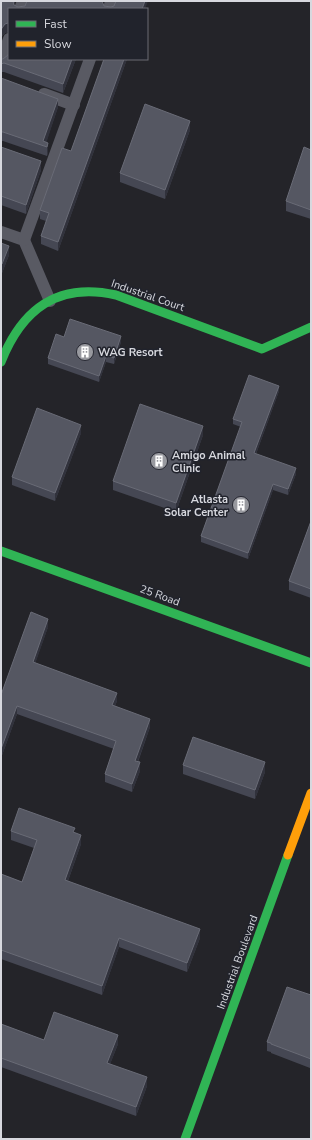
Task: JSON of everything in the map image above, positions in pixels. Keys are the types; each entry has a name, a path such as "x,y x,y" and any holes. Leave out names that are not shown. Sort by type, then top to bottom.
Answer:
{"street":[{"name":"Industrial Court","path":"1,362 11,337 20,324 31,313 50,301 76,292 101,292 116,295 262,348 311,327"},
{"name":"25 Road","path":"1,551 311,663"},
{"name":"Industrial Boulevard","path":"185,1139 311,793"}],"lane":[{"path":"1,61 8,42"},
{"path":"50,301 24,240 90,60"},
{"path":"30,89 74,105"},
{"path":"37,160 52,166"},
{"path":"1,232 24,240"}],"building":[{"path":"1,1 13,1 14,5 18,7 25,6 27,1 102,1 104,6 111,7 114,6 116,1 145,1 142,8 8,8 8,23 5,24 1,30"},
{"path":"8,55 8,60 72,60 63,84 4,63 1,64 1,59"},
{"path":"104,60 124,60 58,242 41,236 49,213 40,210 62,148 71,151"},
{"path":"1,78 58,99 43,141 48,143 47,147 1,132"},
{"path":"145,104 190,121 165,190 120,173"},
{"path":"1,147 41,161 26,205 1,196"},
{"path":"304,147 311,150 311,210 286,201"},
{"path":"1,243 9,246 2,264 1,264"},
{"name":"WAG Resort","path":"70,319 121,336 114,358 106,356 99,376 48,358 56,334 64,337"},
{"name":"Atlasta Solar Center","path":"249,375 279,386 254,453 296,468 288,489 273,484 248,553 201,536 242,422 233,419"},
{"name":"Amigo Animal Clinic","path":"140,404 203,426 176,503 113,481"},
{"path":"37,408 81,425 55,493 12,477"},
{"path":"311,521 311,589 289,581"},
{"path":"31,612 48,619 33,662 117,693 112,705 150,719 135,761 140,762 132,784 105,774 116,741 17,706 1,749 1,695"},
{"path":"193,737 265,762 255,790 183,765"},
{"path":"19,808 75,828 73,832 81,835 65,880 200,929 187,963 119,938 102,986 1,950 1,874 22,882 37,840 11,831"},
{"path":"287,987 311,995 311,1059 267,1042"},
{"path":"54,1012 118,1035 107,1063 147,1077 136,1107 1,1058 1,1024 44,1040"}],"traffic: fast":[{"path":"1,362 10,343 20,327 31,314 45,304 60,297 77,293 95,292 116,295 262,349 311,327"},
{"path":"1,551 311,663"},
{"path":"185,1139 288,855"}],"traffic: slow":[{"path":"288,855 311,793"}],"place":[{"name":"WAG Resort","path":"85,352"},
{"name":"Amigo Animal Clinic","path":"159,461"},
{"name":"Atlasta Solar Center","path":"241,505"}]}
